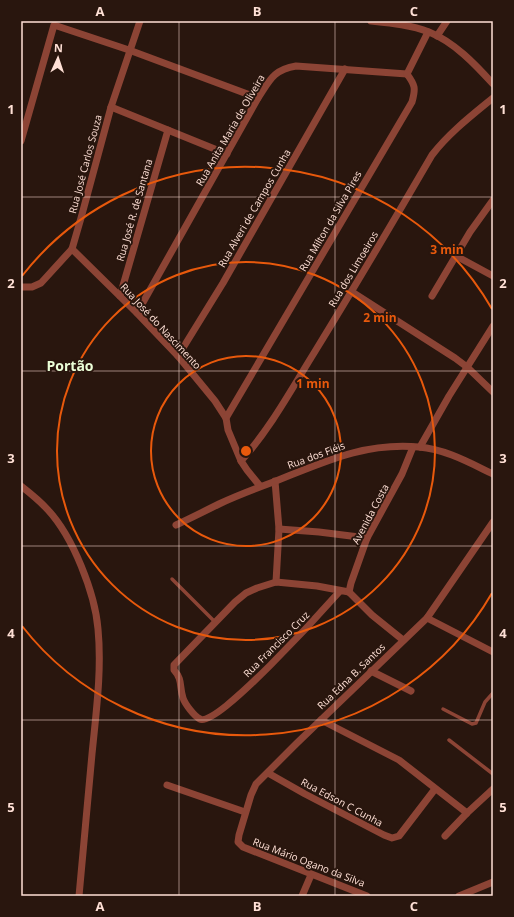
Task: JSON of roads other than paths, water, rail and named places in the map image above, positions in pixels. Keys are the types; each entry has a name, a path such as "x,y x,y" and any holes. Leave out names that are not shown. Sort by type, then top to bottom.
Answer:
{"street":[{"name":"Rua José Carlos Souza","path":"21,287 32,287 41,283 72,249 111,107 140,21"},
{"path":"371,21 406,26 437,36 460,51 493,84"},
{"path":"437,36 447,21"},
{"path":"21,140 54,25 129,50 258,98"},
{"path":"407,74 428,32"},
{"name":"Rua Anita Maria de Oliveira","path":"137,313 258,98 278,71 296,66 407,74"},
{"name":"Rua Alveri de Campos Cunha","path":"178,356 246,242 345,69"},
{"name":"Rua Milton da Silva Pires","path":"226,418 412,102 415,87 407,74"},
{"name":"Rua dos Limoeiros","path":"242,461 257,444 267,429 352,292 432,155 443,141 493,98"},
{"path":"111,107 227,154"},
{"name":"Rua José R. de Santana","path":"120,296 168,130"},
{"path":"432,296 470,232 493,200"},
{"name":"Rua José do Nascimento","path":"72,249 178,356 215,401 226,418 228,430 242,461 247,470 260,486"},
{"path":"456,256 493,276"},
{"path":"352,292 467,367 493,392"},
{"name":"Avenida Costa","path":"349,592 352,578 367,538 417,447 493,326"},
{"name":"Rua dos Fiéis","path":"176,525 220,503 322,462 350,453 374,449 417,447 442,452 493,474"},
{"path":"276,481 278,529 276,582"},
{"path":"21,486 49,511 66,536 85,576 93,601 98,629 99,659 97,701 79,896"},
{"name":"Rua Edna B. Santos","path":"242,847 238,842 239,836 245,812 256,784 427,618 493,522"},
{"path":"278,529 367,538"},
{"path":"215,622 246,593 276,582 317,586 349,592 372,615 403,640"},
{"name":"Rua Francisco Cruz","path":"215,622 174,665 174,670 180,678 184,700 195,714 203,720 208,719 225,708 293,643 340,591"},
{"path":"427,618 493,652"},
{"path":"371,671 411,691"},
{"path":"321,720 399,760 467,813"},
{"name":"Rua Edson C Cunha","path":"268,773 305,794 392,838 399,836 435,789"},
{"path":"167,784 245,812"},
{"path":"445,836 493,789"},
{"name":"Rua Mário Ogano da Silva","path":"242,847 368,896"},
{"path":"302,896 312,875"},
{"path":"459,896 493,882"}],"lane":[{"path":"172,579 215,622"},
{"path":"443,709 472,724 476,723 486,702 493,693"},
{"path":"449,740 493,774"}],"district":[{"name":"Portão","path":"70,365"}]}
